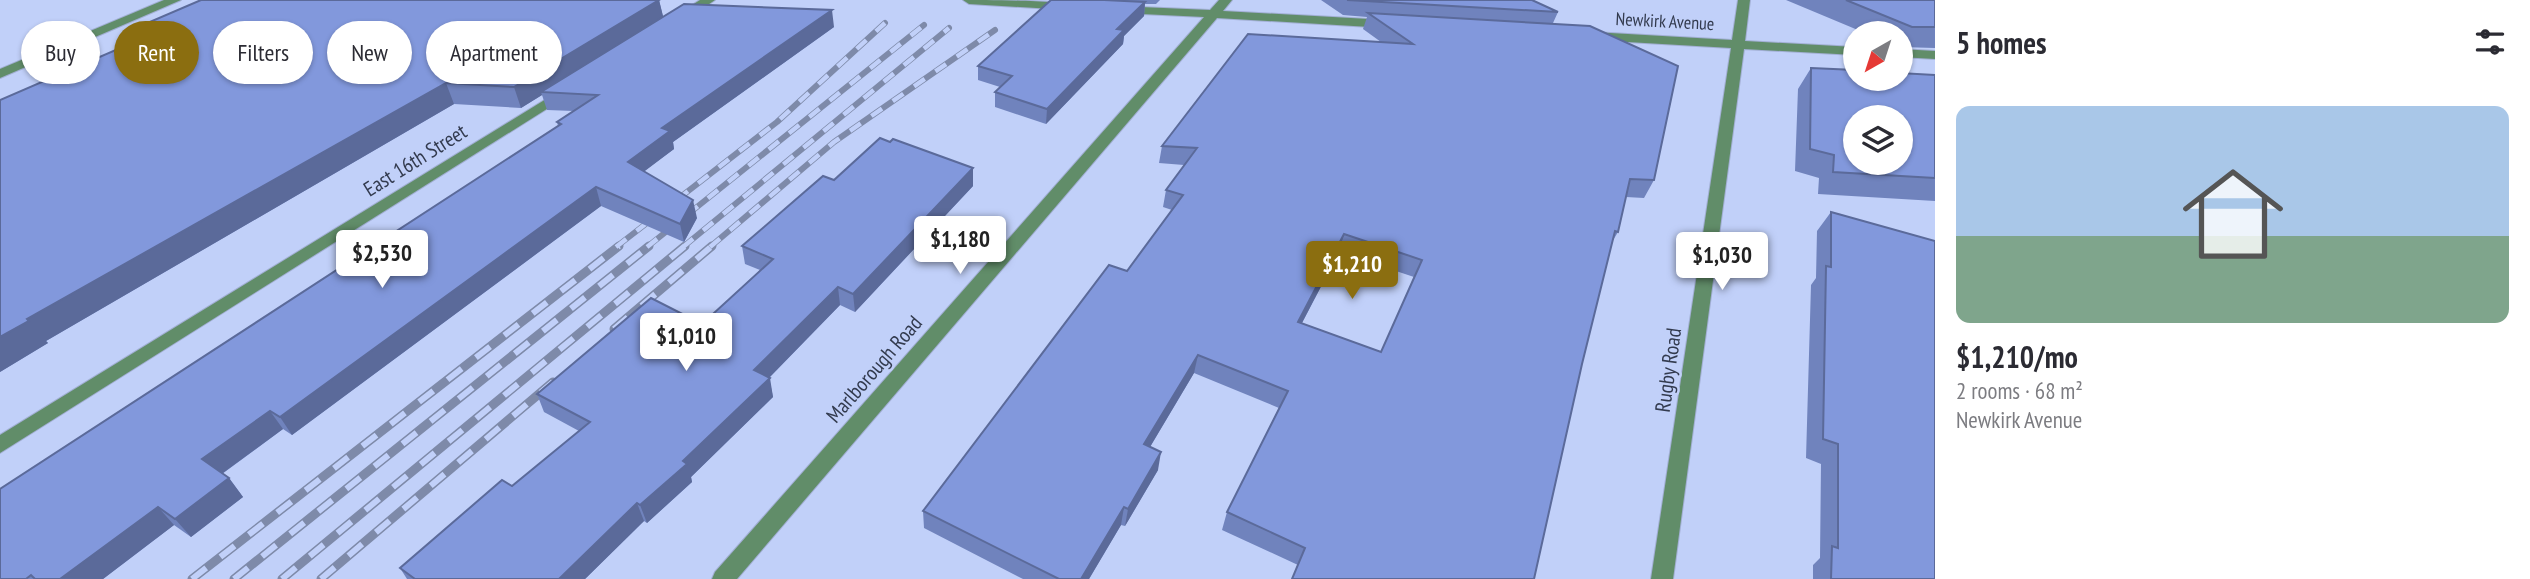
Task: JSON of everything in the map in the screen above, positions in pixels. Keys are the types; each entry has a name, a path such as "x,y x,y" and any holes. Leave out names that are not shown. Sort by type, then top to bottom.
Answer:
{"street":[{"path":"0,74 174,0"},
{"path":"672,24 709,0"},
{"path":"969,0 1076,6"},
{"name":"Marlborough Road","path":"723,579 1226,0"},
{"name":"Rugby Road","path":"1662,579 1744,0"},
{"path":"1103,8 1399,25"},
{"name":"Newkirk Avenue","path":"1580,35 1843,50"},
{"path":"1913,54 1935,55"},
{"name":"East 16th Street","path":"0,445 578,83"}],"building":[{"path":"201,0 659,0 562,58 562,21 426,21 426,84 444,84 27,319 29,321 0,337 0,100 37,84 100,84 100,57 114,51 114,84 199,84 199,21 152,21"},
{"path":"1051,0 1145,2 1117,29 1124,30 1047,109 995,92 1012,76 978,66"},
{"path":"1347,0 1532,0 1558,12"},
{"path":"1846,0 1935,0 1935,27 1913,27 1913,21 1897,21"},
{"path":"684,4 832,10 662,128 670,131 628,162 693,200 680,224 596,187 280,417 270,411 202,459 229,478 175,519 158,507 60,579 35,579 31,575 26,579 0,579 0,489 561,124 557,122 598,95 541,92 554,84 562,84 562,79"},
{"path":"1368,13 1590,26 1678,66 1654,180 1630,179 1618,232 1615,231 1534,579 1292,579 1305,548 1227,512 1288,391 1198,355 1144,444 1161,452 1128,509 1124,507 1081,579 1059,579 923,511 1109,265 1127,271 1183,195 1166,190 1197,148 1162,146 1248,34 1413,44","holes":["1344,234 1422,260 1381,352 1298,322"]},
{"path":"1811,68 1843,69 1843,91 1913,91 1913,74 1935,75 1935,178 1884,175 1913,175 1913,105 1843,105 1843,173 1833,172 1834,155 1810,149"},
{"path":"463,84 519,84 514,87"},
{"path":"880,138 890,142 893,139 973,168 853,294 838,287 754,370 770,378 683,461 687,464 640,505 637,503 559,579 415,579 400,568 502,480 512,486 590,422 537,394 651,298 702,324 773,259 742,246 823,176 834,180"},
{"path":"1831,212 1935,241 1935,579 1831,579 1832,546 1838,548 1838,444 1823,439 1826,266 1831,267"}],"railway":[{"path":"616,247 777,122 885,23"},
{"path":"647,247 924,25"},
{"path":"683,247 949,28"},
{"path":"710,247 834,142 995,30"},
{"path":"192,579 619,246"},
{"path":"234,579 649,246"},
{"path":"282,579 685,246"},
{"path":"614,329 712,246"},
{"path":"321,579 553,382"}]}
